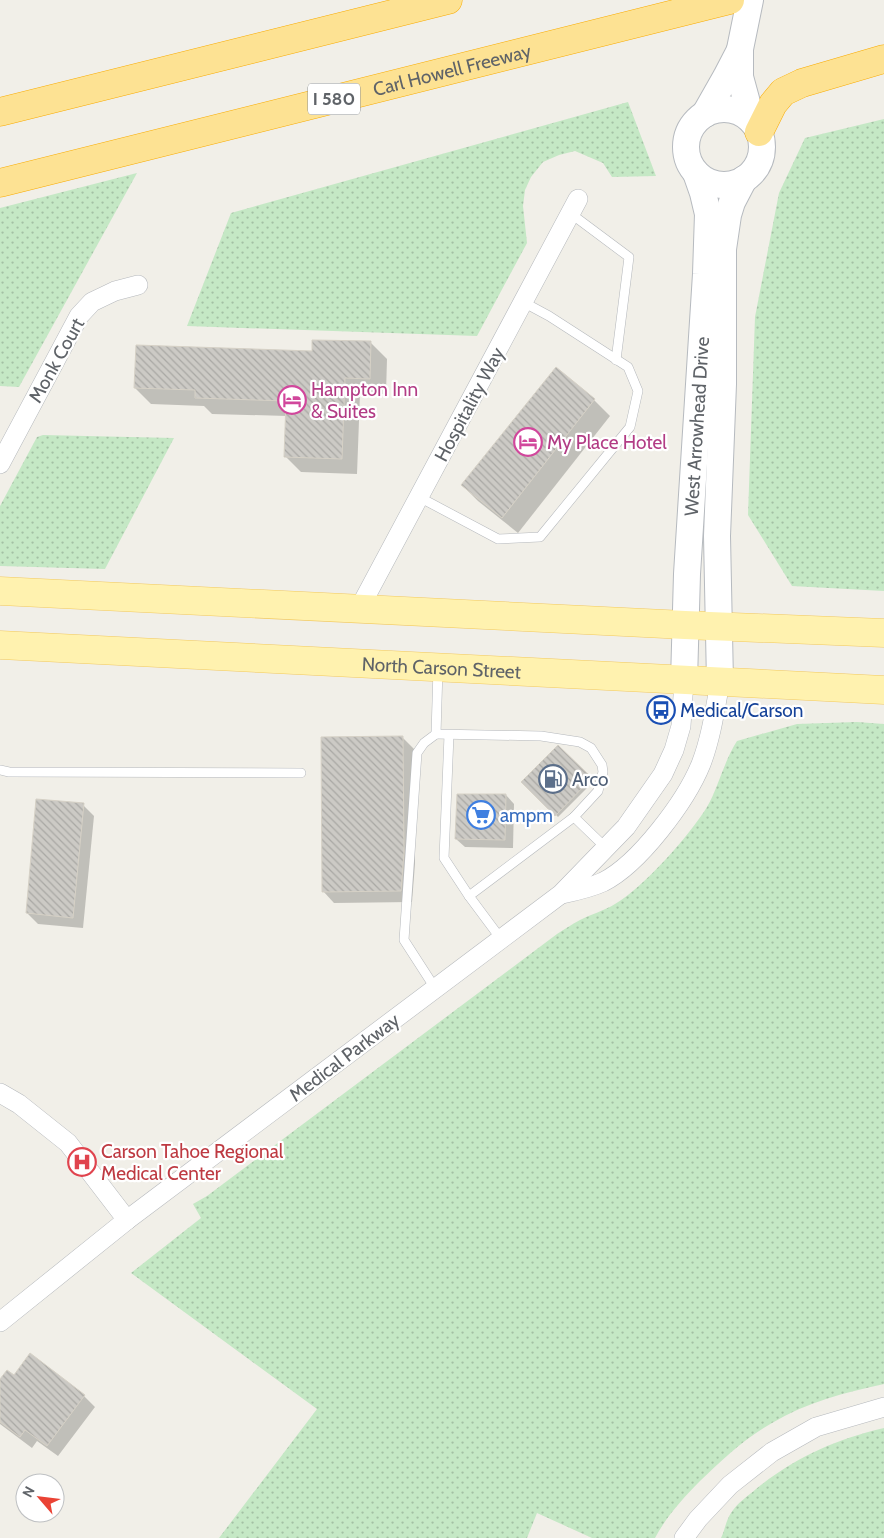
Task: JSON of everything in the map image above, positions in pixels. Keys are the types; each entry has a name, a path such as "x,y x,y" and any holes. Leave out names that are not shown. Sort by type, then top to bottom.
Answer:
{"highway":[{"path":"0,112 448,0"},
{"name":"Carl Howell Freeway","path":"0,184 730,0"},
{"path":"755,126 783,92 802,83 884,59"}],"main road":[{"path":"750,0 740,50 740,76 762,146 761,154 756,166 744,179 738,182 725,185 712,183 696,173 687,156 687,136 693,124 705,114 719,109 736,111 755,126"},
{"path":"705,114 740,50"},
{"name":"West Arrowhead Drive","path":"684,681 708,214 696,173"},
{"name":"West Arrowhead Drive","path":"720,682 717,536 723,384 724,250 728,215 732,202 744,179"},
{"path":"0,591 884,633"},
{"name":"North Carson Street","path":"0,645 884,690"}],"street":[{"name":"Hospitality Way","path":"359,609 574,206"},
{"name":"Monk Court","path":"0,464 79,316 92,302 115,291 138,285"},
{"name":"Medical Parkway","path":"0,1322 127,1220 561,894 626,827 663,774 674,750 681,726 684,681"},
{"name":"Medical Parkway","path":"561,894 602,882 625,868 654,837 678,806 701,764 712,727 720,682"},
{"path":"0,1093 19,1104 68,1143 127,1220"},
{"path":"684,1538 698,1519 730,1485 772,1452 816,1427 884,1407"}],"lane":[{"path":"574,206 629,257 616,360"},
{"path":"419,497 498,539 540,537 630,427 638,391 628,367 549,316 523,302"},
{"path":"436,734 438,668"},
{"path":"435,988 404,940 417,753 424,743 436,734 541,736 580,742 591,748 602,765 603,772 598,791 574,817 469,896"},
{"path":"449,735 444,858 501,939"},
{"path":"0,770 10,772 301,773"},
{"path":"574,817 606,848"}],"green space":[{"path":"628,102 656,176 612,177 603,163 575,151 543,162 531,177 525,190 523,206 527,243 477,336 187,326 231,213"},
{"path":"884,119 884,591 792,586 748,515 755,317 779,193 805,138"},
{"path":"137,173 19,387 0,386 0,208"},
{"path":"43,435 174,438 105,569 0,566 0,506 37,437"},
{"path":"857,722 884,724 884,1384 812,1404 785,1416 752,1435 694,1487 670,1515 655,1538 592,1538 537,1513 527,1538 219,1538 317,1409 131,1273 201,1218 193,1204 207,1196 557,934 580,920 615,904 639,886 678,846 699,819 711,799 737,741 797,724"},
{"path":"884,1428 884,1538 721,1538 733,1509 770,1478 816,1451 849,1438"}],"building":[{"name":"Hampton Inn & Suites","path":"312,340 371,341 370,379 345,378 342,459 284,457 286,401 195,398 195,390 134,388 136,345 312,351"},
{"name":"My Place Hotel","path":"556,367 595,399 502,518 461,485"},
{"path":"403,736 404,852 401,891 322,892 321,737"},
{"path":"558,745 592,778 555,816 521,782"},
{"name":"ampm","path":"457,794 506,794 505,840 455,839"},
{"path":"36,799 84,803 73,918 26,913"},
{"path":"30,1353 85,1395 47,1446 25,1430 20,1437 0,1422 0,1379 7,1370 14,1375"}],"place":[{"name":"Hampton Inn & Suites","path":"292,400"},
{"name":"My Place Hotel","path":"528,442"},
{"name":"Medical/Carson","path":"661,710"},
{"name":"Arco","path":"553,779"},
{"name":"ampm","path":"481,815"},
{"name":"Carson Tahoe Regional Medical Center","path":"82,1162"}]}
